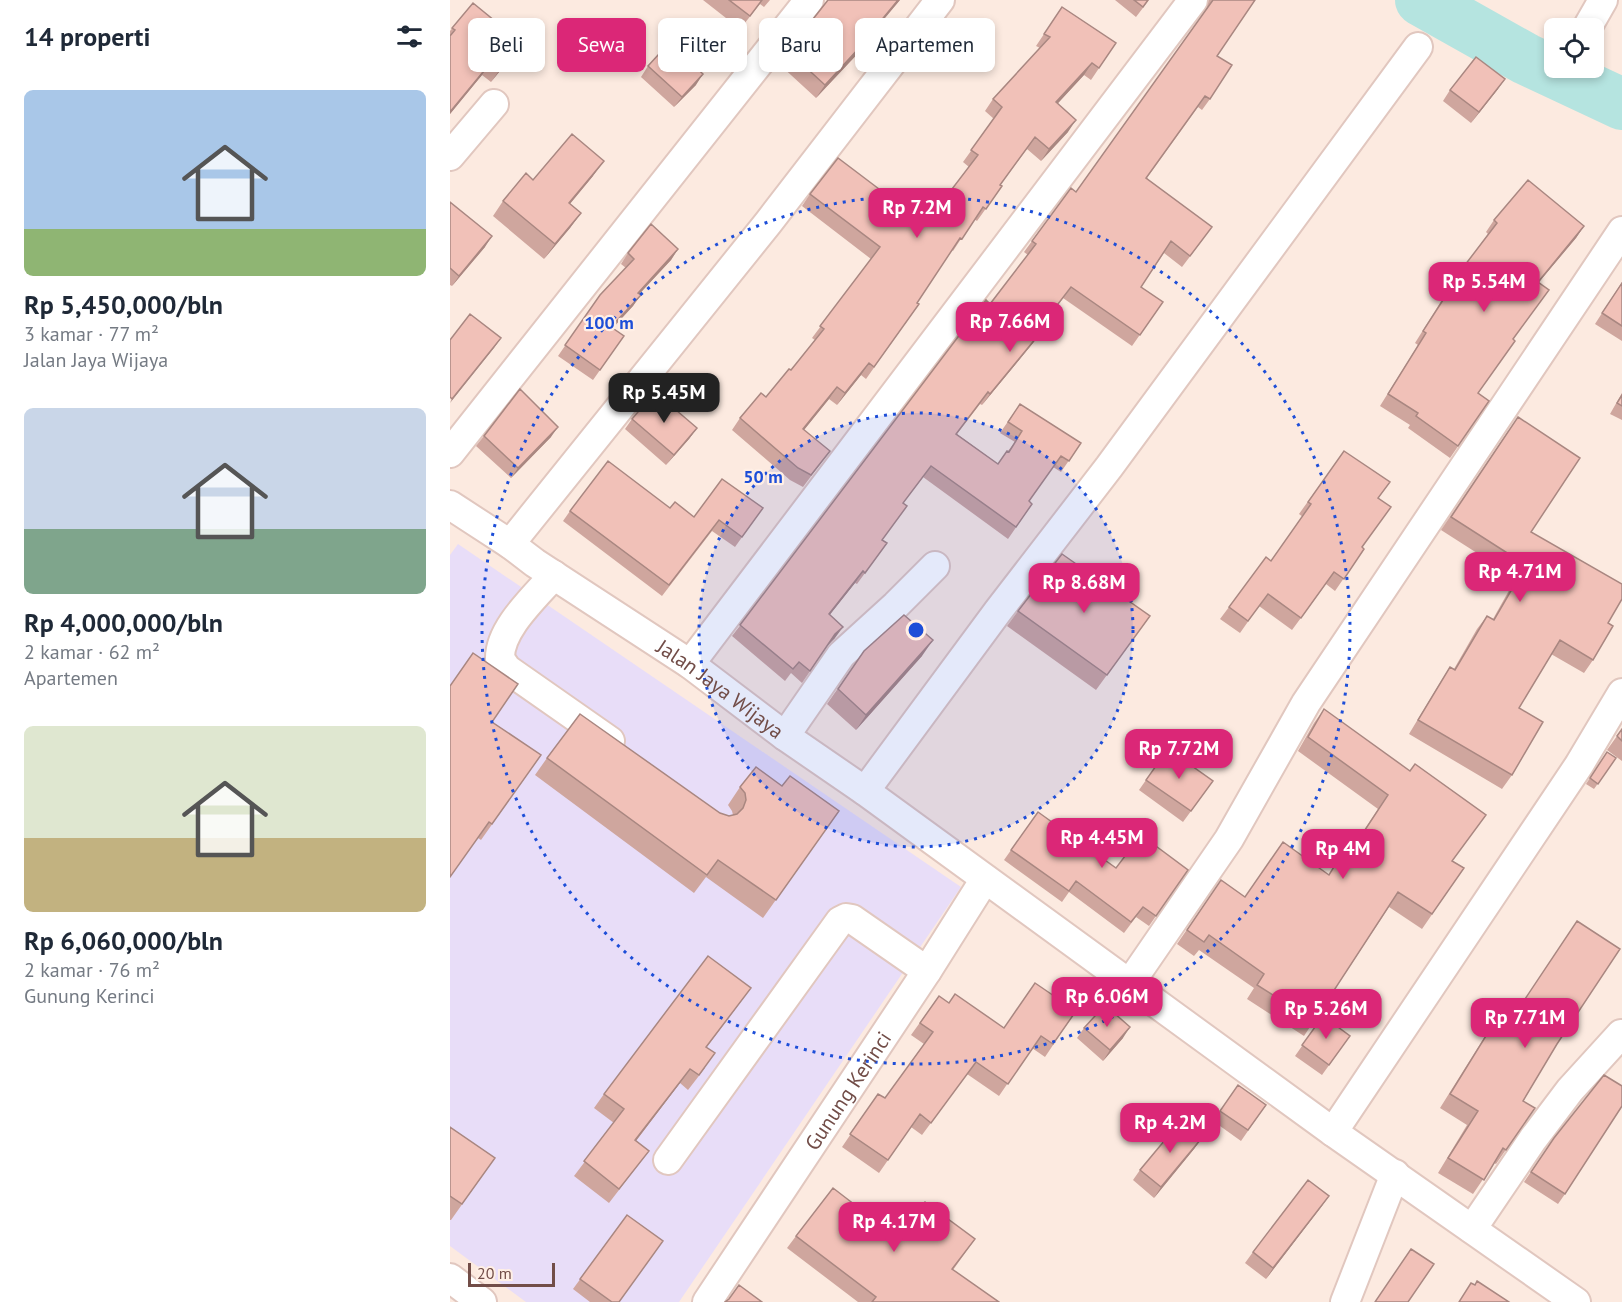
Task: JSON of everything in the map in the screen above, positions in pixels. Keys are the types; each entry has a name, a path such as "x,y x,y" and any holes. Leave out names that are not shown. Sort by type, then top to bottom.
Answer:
{"street":[{"path":"450,453 809,0"},
{"path":"510,544 761,232 940,0"},
{"path":"690,664 1193,0"},
{"path":"1593,18 1604,0"},
{"path":"865,791 1109,467 1418,47"},
{"path":"450,156 494,104"},
{"path":"1130,983 1229,839 1306,703 1622,231"},
{"name":"Jalan Jaya Wijaya","path":"450,505 690,664 785,736 865,791 1333,1132 1576,1302"},
{"path":"785,736 841,655 935,566"},
{"path":"554,575 524,609 502,642 500,659 507,669 630,756"},
{"path":"1333,1132 1579,765 1622,693"},
{"name":"Gunung Kerinci","path":"707,1302 927,971 985,879"},
{"path":"668,1160 840,921 846,918 852,919 927,971"},
{"path":"1472,1229 1533,1139 1570,1090 1621,1034"},
{"path":"1345,1302 1395,1174"},
{"path":"450,1278 482,1302"}],"shaded area":[{"path":"458,544 961,887 679,1302 526,1302 450,1246 450,555"}],"building":[{"path":"729,0 762,0 750,16"},
{"path":"828,0 898,0 883,18 855,18 855,52 843,65 843,18 814,18"},
{"path":"1134,0 1148,0 1143,7"},
{"path":"1213,0 1255,0 1217,56 1232,65 1210,99 1205,96 1146,178 1212,227 1190,256 1171,241 1141,287 1163,302 1140,335 1071,287 1038,330 1041,332 990,394 988,392 956,434 998,464 1007,451 1009,452 1022,431 1008,422 1020,404 1081,443 1069,461 1061,456 1029,501 1032,504 1016,527 931,466 903,503 907,506 882,540 887,543 865,573 863,571 829,614 843,627 835,634 810,671 799,662 793,669 740,625 986,300 990,304 1036,244 1032,241 1071,188 1076,192"},
{"path":"473,3 491,18 468,18 468,72 483,72 450,112 450,36 455,30 452,28"},
{"path":"1062,7 1116,43 1099,68 1092,63 1056,102 1076,120 1049,149 1035,137 1000,185 1002,186 986,209 983,207 962,239 960,238 917,303 919,304 874,367 869,363 845,393 837,387 803,429 830,451 811,475 798,468 740,418 761,393 766,397 789,369 791,370 824,329 820,326 880,247 810,194 838,158 924,223 945,190 949,193 978,155 971,150 1002,107 993,99 1050,37 1044,34"},
{"path":"658,55 658,72 701,72 703,74 682,97 648,66"},
{"path":"1476,57 1505,79 1479,112 1450,90"},
{"path":"811,72 837,72 825,85"},
{"path":"572,134 604,161 569,203 581,213 555,244 503,201 526,173 533,180"},
{"path":"1528,180 1584,226 1538,282 1549,290 1513,339 1515,341 1478,393 1489,401 1458,446 1416,416 1418,413 1388,394 1426,333 1423,331 1454,283 1452,282 1497,223 1494,220"},
{"path":"450,202 492,236 459,276 450,268"},
{"path":"651,224 678,249 638,293 641,295 611,327 624,336 600,370 565,345 600,295 634,259 628,253"},
{"path":"1622,283 1622,326 1602,313"},
{"path":"470,314 501,338 452,399 450,397 450,340"},
{"path":"520,389 558,427 518,468 484,436"},
{"path":"655,392 697,428 674,455 632,419"},
{"path":"1622,395 1622,406 1617,403"},
{"path":"1518,417 1580,458 1531,532 1622,584 1622,599 1608,623 1613,626 1593,660 1560,640 1519,708 1543,722 1512,775 1418,720 1450,667 1455,670 1487,616 1494,620 1526,565 1451,517"},
{"path":"1344,451 1390,482 1378,498 1391,507 1362,547 1364,549 1344,579 1334,572 1301,618 1268,594 1248,621 1229,607 1266,557 1271,561 1311,504 1308,502"},
{"path":"608,461 670,508 675,502 694,517 722,479 763,508 742,537 719,520 669,585 570,511"},
{"path":"1062,554 1150,616 1107,675 1018,611"},
{"path":"904,615 933,640 866,715 838,689 864,651"},
{"path":"473,653 518,684 492,722 541,755 492,824 489,822 450,877 450,686"},
{"path":"1324,709 1410,771 1415,764 1486,815 1452,861 1464,868 1432,914 1398,892 1314,1021 1257,985 1264,974 1209,935 1204,942 1187,930 1221,880 1245,897 1283,842 1329,875 1335,865 1340,868 1388,795 1308,737"},
{"path":"580,714 720,813 729,816 737,814 743,808 746,800 745,793 740,787 756,767 782,786 790,776 839,811 776,900 718,860 707,875 547,758"},
{"path":"1622,729 1622,741 1617,736"},
{"path":"1168,749 1213,781 1191,811 1146,780"},
{"path":"1607,752 1616,758 1598,784 1590,778"},
{"path":"1038,812 1116,868 1141,835 1188,870 1156,916 1143,907 1131,922 1076,881 1069,891 1011,850"},
{"path":"1577,921 1620,949 1557,1044 1523,1101 1535,1108 1506,1150 1503,1148 1484,1180 1448,1158 1478,1111 1450,1094 1502,1010 1513,1017"},
{"path":"708,956 751,988 706,1047 715,1053 699,1075 690,1069 635,1140 649,1151 619,1189 584,1161 624,1109 604,1094"},
{"path":"1035,983 1076,1011 1053,1044 1041,1036 1008,1084 976,1062 931,1123 920,1114 888,1160 850,1134 878,1094 885,1098 933,1032 920,1023 939,996 949,1003 955,994 1004,1028"},
{"path":"1105,1005 1130,1027 1110,1050 1084,1028"},
{"path":"1323,1016 1350,1036 1329,1065 1302,1045"},
{"path":"1604,1075 1622,1086 1622,1106 1565,1194 1531,1172 1554,1138"},
{"path":"1238,1085 1266,1105 1248,1130 1220,1111"},
{"path":"1180,1122 1201,1139 1161,1187 1140,1170"},
{"path":"450,1127 495,1158 462,1204 450,1196"},
{"path":"1308,1180 1329,1196 1273,1268 1253,1252"},
{"path":"833,1188 898,1238 925,1202 975,1239 952,1269 999,1302 872,1302 876,1297 796,1236"},
{"path":"627,1215 663,1241 619,1302 612,1302 580,1279"},
{"path":"1411,1249 1434,1264 1408,1302 1375,1302"},
{"path":"1477,1281 1509,1302 1459,1302 1471,1283 1475,1285"},
{"path":"739,1285 762,1302 725,1302"}],"waterway":[{"path":"1421,0 1526,59 1622,104"}]}
